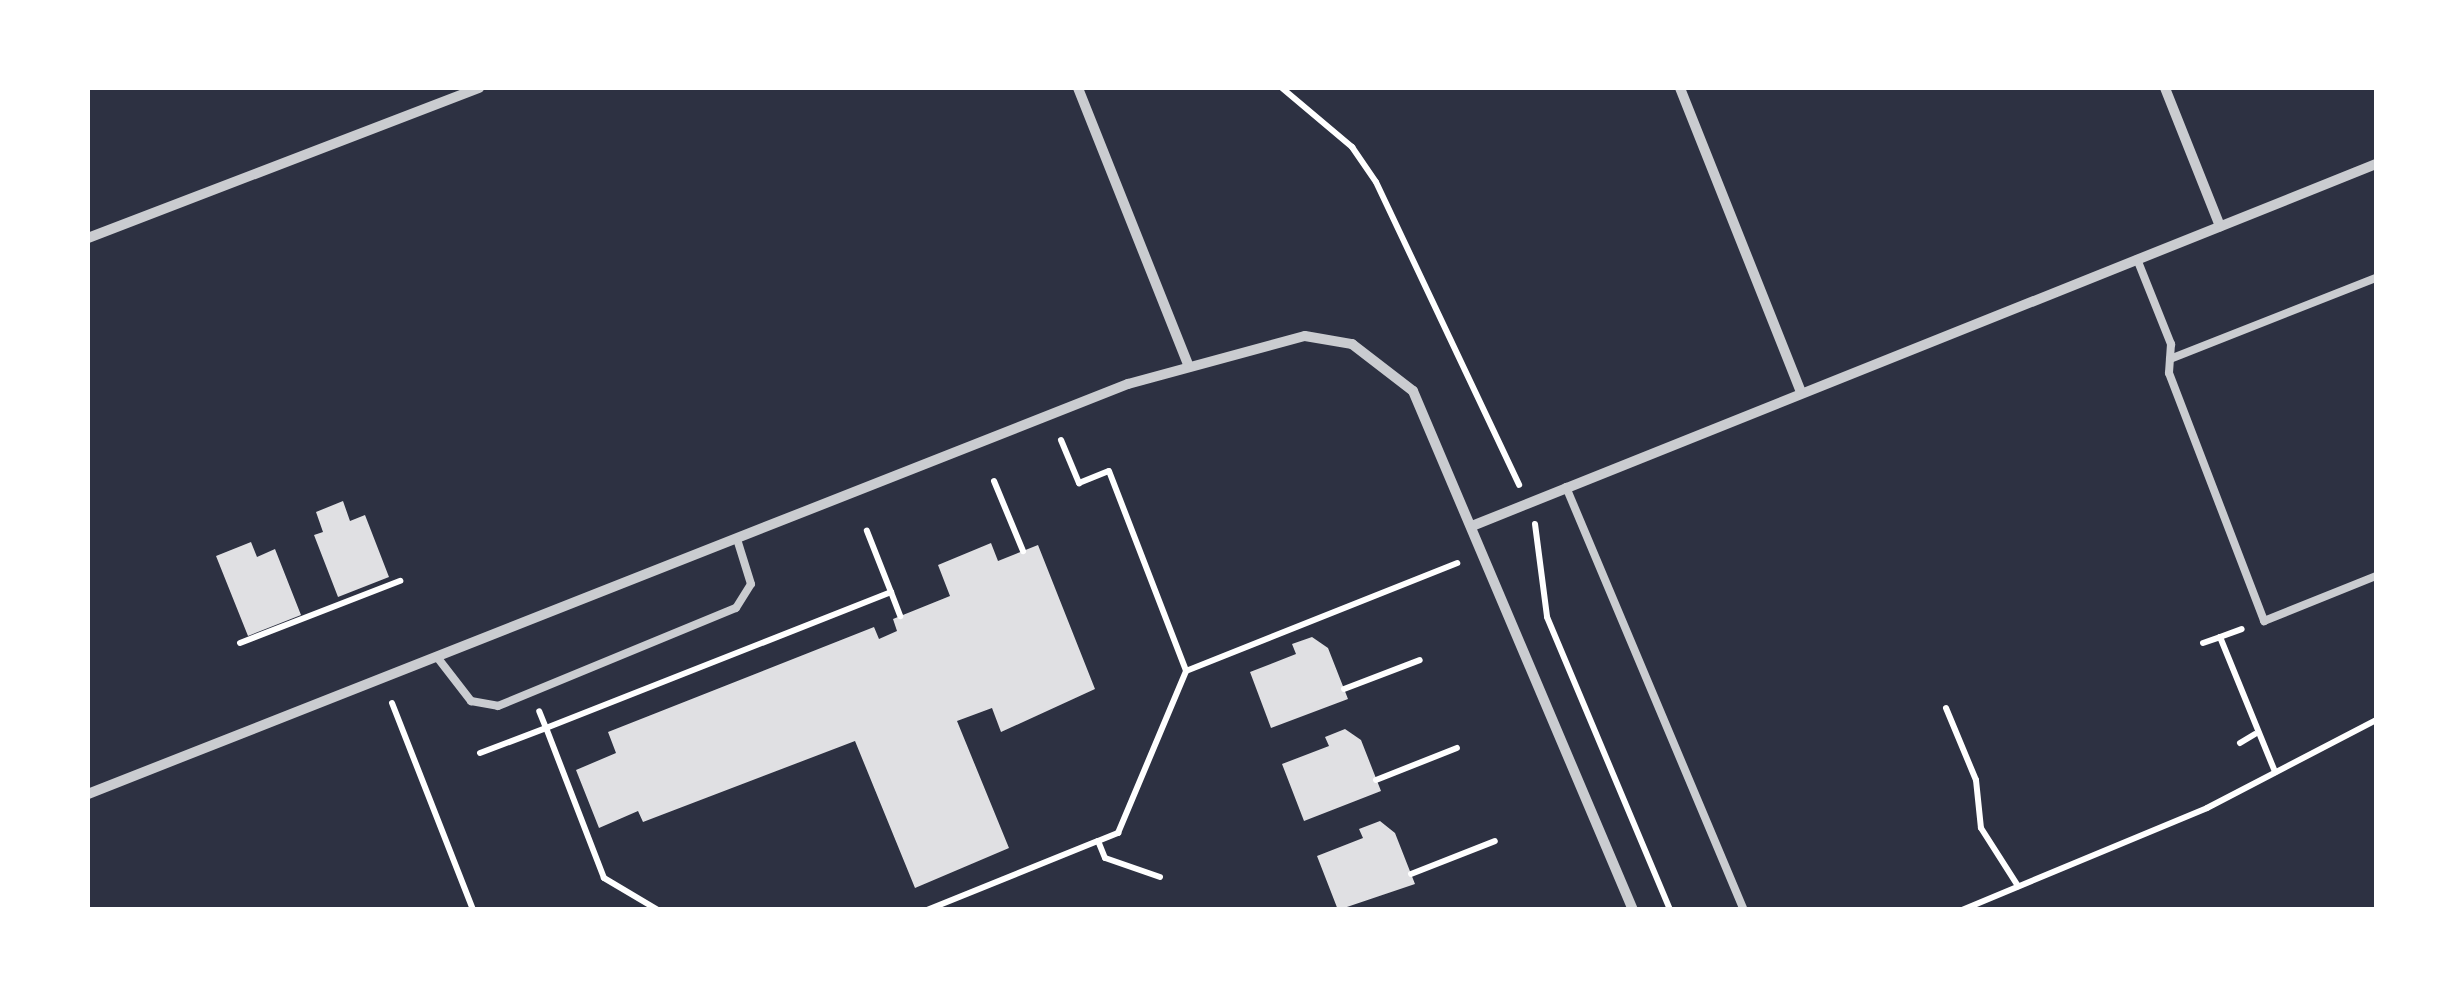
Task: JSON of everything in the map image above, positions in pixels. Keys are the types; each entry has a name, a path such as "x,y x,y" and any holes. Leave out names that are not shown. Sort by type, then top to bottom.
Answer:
{"street":[{"path":"88,238 479,88"},
{"path":"1078,88 1188,364"},
{"path":"1680,88 1801,392"},
{"path":"2165,88 2220,226"},
{"path":"1472,526 2376,164"},
{"path":"88,794 1188,364 1305,336 1376,357 1419,401 1633,910"}],"lane":[{"path":"2137,259 2264,622 2376,576"},
{"path":"2170,358 2376,278"},
{"path":"1566,487 1744,910"},
{"path":"437,657 471,700 498,706 736,608 751,584 737,539"}],"path":[{"path":"1282,88 1352,147 1376,182 1514,474"},
{"path":"927,910 1118,834 1186,670 1109,471 1080,483 1062,440"},
{"path":"994,481 1023,551"},
{"path":"867,531 900,616"},
{"path":"1538,533 1547,616 1670,910"},
{"path":"1186,670 1456,564"},
{"path":"240,644 364,591 400,581"},
{"path":"480,753 891,592"},
{"path":"2203,642 2220,637 2254,734 2274,772"},
{"path":"1344,690 1420,660"},
{"path":"392,704 474,910"},
{"path":"1946,708 1976,780 1981,828 2018,886"},
{"path":"1962,910 2274,772 2376,720"},
{"path":"546,728 604,878 658,910"},
{"path":"2240,743 2254,734"},
{"path":"1376,780 1457,748"},
{"path":"1098,841 1105,858 1160,878"},
{"path":"1412,874 1495,841"}],"building":[{"path":"343,501 350,521 365,515 389,577 338,597 314,535 323,532 316,512"},
{"path":"251,542 257,557 275,549 301,615 248,636 216,556"},
{"path":"991,543 998,561 1038,545 1095,689 1001,732 992,708 957,721 1009,848 915,888 855,741 643,822 638,811 599,828 576,770 616,753 608,732 874,627 879,639 897,631 893,619 950,596 938,565"},
{"path":"1312,637 1328,648 1348,699 1271,728 1250,672 1296,654 1292,644"},
{"path":"1345,729 1361,740 1381,791 1304,821 1282,764 1329,746 1325,737"},
{"path":"1380,821 1395,833 1415,884 1338,910 1317,856 1363,838 1359,829"}]}
